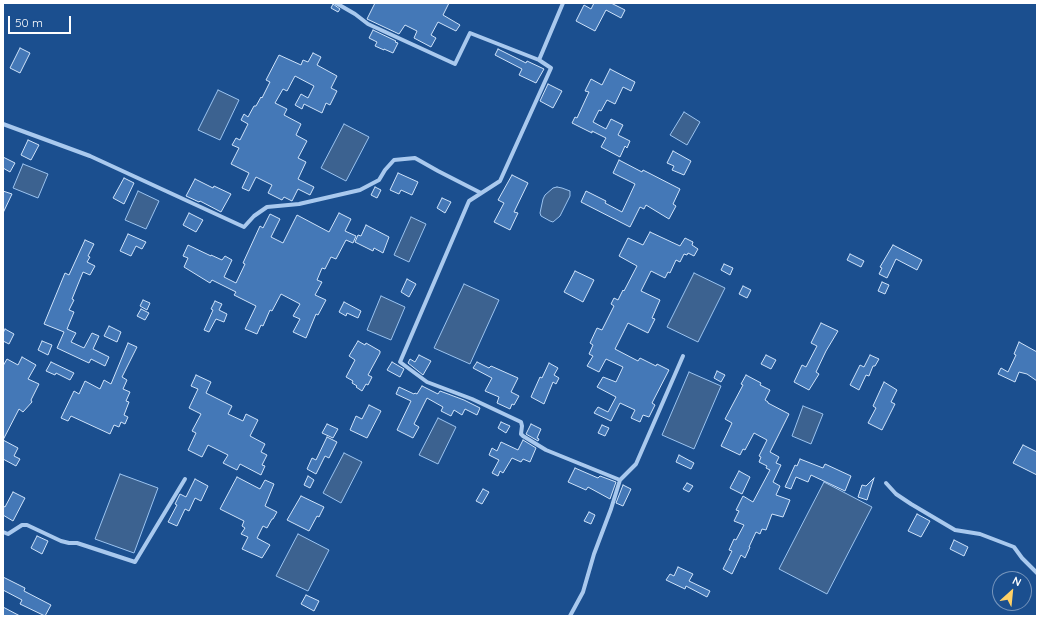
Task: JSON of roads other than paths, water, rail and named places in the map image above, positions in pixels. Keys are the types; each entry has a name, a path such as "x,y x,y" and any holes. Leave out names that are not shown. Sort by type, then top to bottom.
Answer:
{"street":[{"path":"336,3 355,14 368,24 455,64 470,33 539,60 551,68 500,181 469,201 400,362 427,382 472,399 521,422 522,436 546,450 620,480"},
{"path":"539,60 563,3"},
{"path":"3,124 90,156 244,227 254,216 267,208 299,204 360,190 380,180 385,170 394,160 415,158 438,172 482,193"},
{"path":"570,616 583,592 594,554 612,509 620,480 636,464 683,356"},
{"path":"3,532 8,534 22,525 27,525 61,541 77,543 135,562 185,479"},
{"path":"886,483 896,494 955,530 980,534 1014,547 1022,558 1037,573"}],"water":[{"path":"218,90 239,100 220,140 198,130"},
{"path":"684,112 700,122 687,145 670,135"},
{"path":"344,124 369,137 346,181 321,168"},
{"path":"23,164 48,174 38,198 13,188"},
{"path":"557,187 570,191 570,196 560,216 553,222 541,216 540,213 545,195 553,188"},
{"path":"138,191 159,201 146,229 125,220"},
{"path":"411,217 426,224 409,262 394,255"},
{"path":"694,273 725,288 698,342 667,327"},
{"path":"464,284 499,300 470,364 434,348"},
{"path":"381,296 405,307 391,340 367,330"},
{"path":"689,372 721,386 694,449 662,435"},
{"path":"803,406 823,414 811,444 792,436"},
{"path":"438,418 456,427 438,464 419,455"},
{"path":"344,453 362,462 341,503 323,493"},
{"path":"120,474 158,488 134,553 95,539"},
{"path":"824,482 872,507 827,594 779,569"},
{"path":"298,534 329,550 308,591 276,576"}]}
